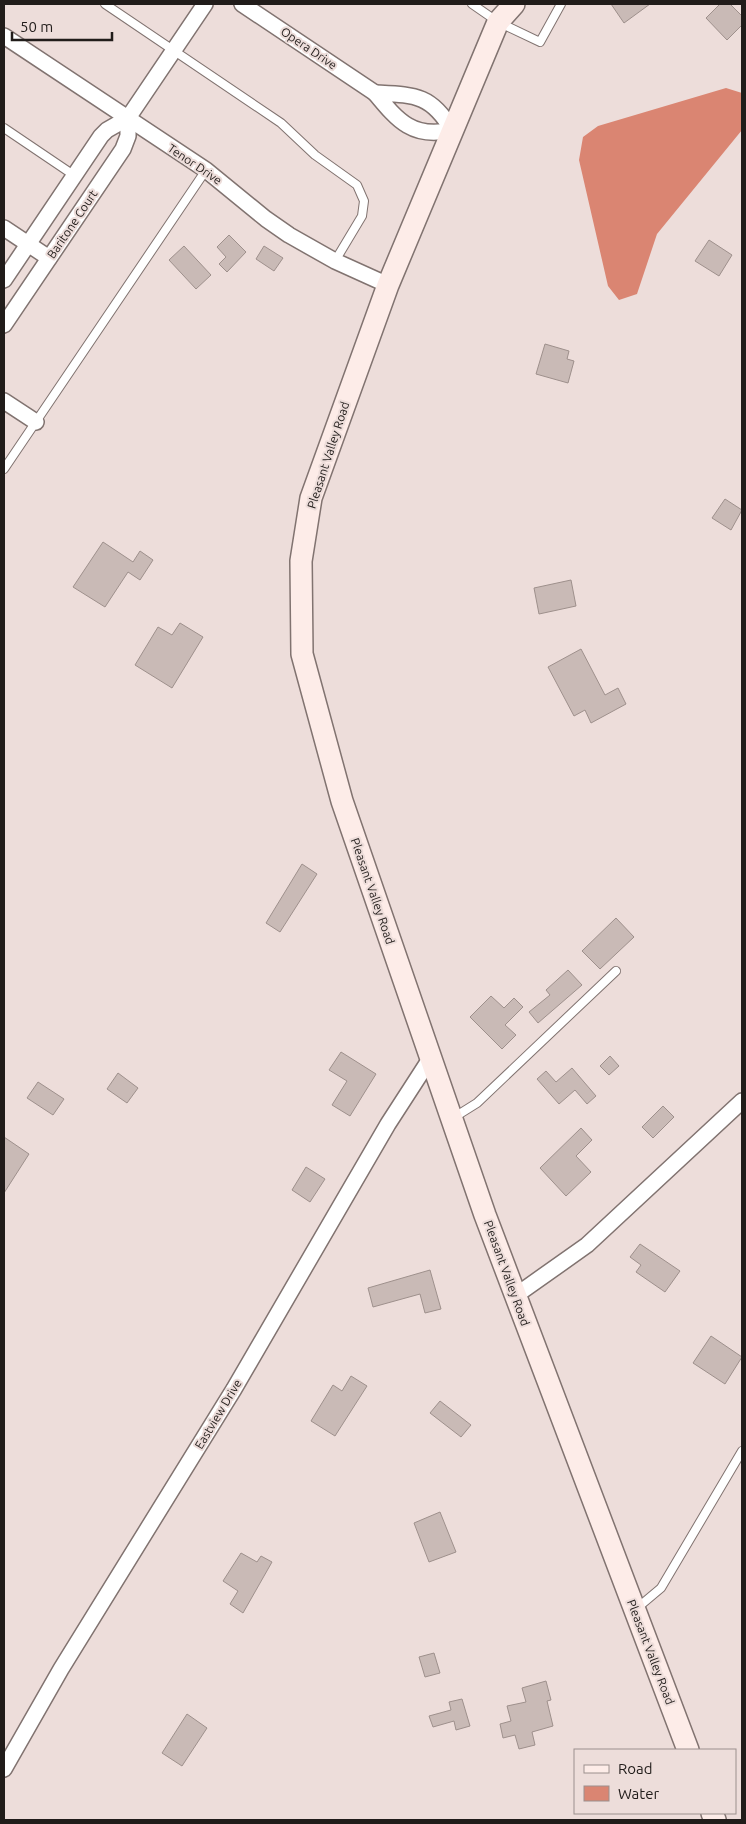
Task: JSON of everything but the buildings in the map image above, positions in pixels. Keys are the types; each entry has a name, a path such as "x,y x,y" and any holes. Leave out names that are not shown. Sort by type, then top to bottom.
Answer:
{"street":[{"name":"Baritone Court","path":"4,280 101,136 107,130 128,118 205,4"},
{"name":"Opera Drive","path":"242,4 375,93 394,116 409,126 433,134 452,130 443,114 430,103 405,95 375,93"},
{"name":"Pleasant Valley Road","path":"514,4 496,13 452,130 388,285 311,498 301,561 302,654 342,801 451,1119 515,1296 688,1749"},
{"name":"Tenor Drive","path":"4,36 206,170 266,219 335,261 388,285"},
{"name":"Baritone Court","path":"4,325 123,149 128,136 128,118"},
{"path":"4,228 49,258"},
{"path":"4,401 36,422"},
{"name":"Eastview Drive","path":"4,1769 61,1669 234,1389 388,1124 430,1059"},
{"path":"515,1296 587,1246 742,1101"}],"lane":[{"path":"105,4 281,123 315,155 357,185 364,201 362,216 335,261"},
{"path":"472,4 496,13 540,42 561,4"},
{"path":"4,128 75,176"},
{"path":"4,469 206,170"},
{"path":"451,1119 477,1103 616,972"},
{"path":"635,1610 661,1588 742,1450"}],"water":[{"path":"726,88 742,93 742,130 657,234 637,294 619,300 608,286 579,160 583,137 598,126"}]}
